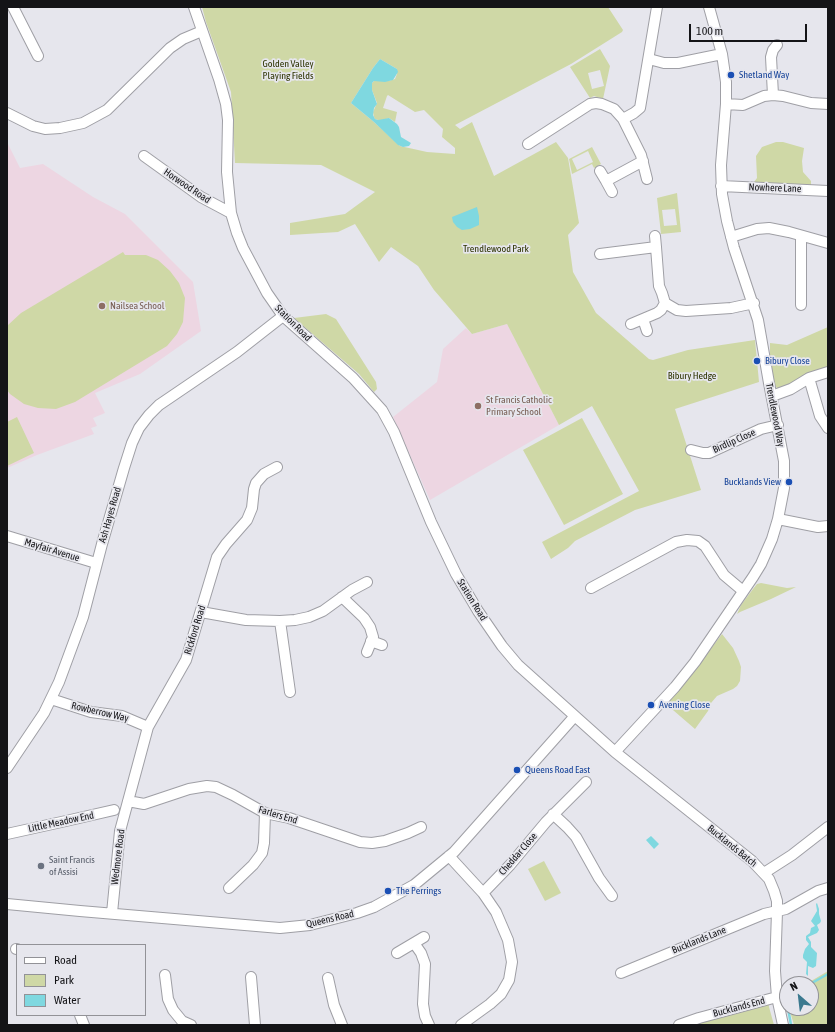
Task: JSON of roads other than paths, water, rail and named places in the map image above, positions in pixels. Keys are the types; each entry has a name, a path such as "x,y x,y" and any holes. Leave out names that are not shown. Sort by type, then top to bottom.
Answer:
{"street":[{"path":"13,7 38,51"},
{"name":"Station Road","path":"194,7 219,79 227,113 227,172 231,213 236,232 243,248 267,293 283,316 353,378 382,410 394,432 445,552 478,611 502,646 518,665 614,752"},
{"path":"623,119 640,108 657,7"},
{"name":"Trendlewood Way","path":"614,752 675,687 695,662 761,564 772,539 778,519 784,488 784,461 758,320 754,303 731,237 721,186 721,165 726,104 726,77 722,54 709,7"},
{"path":"7,113 41,128 60,128 83,123 107,110 170,48 183,39 202,31"},
{"path":"772,47 771,60 773,95"},
{"path":"649,59 664,63 678,63 722,54"},
{"path":"726,104 743,105 762,97 773,95 811,103 828,104"},
{"path":"528,144 540,141 587,106 595,103 602,104 612,108 623,119 638,147 647,179"},
{"name":"Horwood Road","path":"144,156 201,197 231,213"},
{"path":"606,181 643,161"},
{"path":"600,171 612,192"},
{"name":"Nowhere Lane","path":"721,186 828,191"},
{"path":"731,237 757,229 769,228 828,243"},
{"path":"798,300 801,236"},
{"path":"600,254 655,242 659,286 665,303 677,310 686,311 731,308 754,303"},
{"path":"631,324 657,313 663,308 665,303"},
{"name":"Ash Hayes Road","path":"7,768 44,713 59,682 83,617 96,563 132,443 146,418 159,405 237,352 283,316"},
{"path":"643,319 646,331"},
{"path":"772,396 789,390 809,378 828,372"},
{"path":"809,378 820,416 828,428"},
{"name":"Birdlip Close","path":"691,450 708,453 761,429 778,425"},
{"name":"Rickford Road","path":"128,801 148,727 186,660 217,557 247,520 252,508 256,483 273,466"},
{"path":"778,519 818,527 828,526"},
{"name":"Mayfair Avenue","path":"7,536 96,563"},
{"path":"591,588 676,542 685,540 698,541 705,546 726,577 743,591"},
{"path":"200,612 246,620 280,622 303,618 318,614 352,590 367,582"},
{"path":"342,597 368,623 373,637 367,652"},
{"path":"280,622 285,681 290,692"},
{"path":"371,642 382,645"},
{"name":"Rowberrow Way","path":"51,699 94,713 122,716 148,727"},
{"name":"Queens Road","path":"7,904 280,928 310,925 357,913 386,901 414,885 449,856 483,821 574,717"},
{"name":"Bucklands Batch","path":"614,752 752,861 769,879 774,891 777,912 775,970 777,997 784,1025"},
{"name":"Farlers End","path":"128,801 144,804 189,789 206,786 216,787 265,813 289,818 353,840 365,842 386,841 410,837 421,827"},
{"name":"Cheddar Close","path":"483,893 510,865 553,814 583,788"},
{"name":"Wedmore Road","path":"112,913 120,831 128,801"},
{"name":"Little Meadow End","path":"7,834 114,810"},
{"path":"235,887 262,853 264,843 265,813"},
{"path":"553,814 576,837 606,892"},
{"path":"764,873 792,856 828,828"},
{"path":"449,856 483,893 496,912 512,954 512,968 509,980 501,994 461,1025"},
{"name":"Bucklands Lane","path":"621,972 706,937 766,914 777,912 793,906 818,891 828,888"},
{"path":"396,953 424,936"},
{"path":"414,943 421,953 425,964 423,1004 425,1016 430,1025"},
{"path":"165,975 169,1003 174,1013 182,1021 191,1025"},
{"path":"244,1025 255,1024 250,977"},
{"path":"328,978 326,989 342,1025"},
{"path":"157,995 167,993"},
{"name":"Bucklands End","path":"679,1025 699,1018 777,997"}],"water":[{"path":"380,59 397,69 398,72 393,80 385,82 374,81 372,83 372,90 377,104 374,108 373,115 375,119 378,120 389,118 397,124 401,137 411,143 409,146 403,147 398,145 351,103"},
{"path":"477,207 479,225 470,229 462,230 453,222 452,217"},
{"path":"651,836 659,844 654,849 646,840"},
{"path":"817,903 819,909 821,921 817,925 819,930 817,933 808,937 811,942 811,947 817,953 816,966 813,968 808,966 808,976 806,974 807,962 803,958 803,955 809,944 806,940 806,936 810,933 811,928 815,926 811,921 817,911"}],"waterway":[{"path":"819,979 828,974"},
{"path":"789,1016 791,1025"}],"place":[{"name":"Shetland Way","path":"731,75"},
{"name":"Nailsea School","path":"102,306"},
{"name":"Bibury Close","path":"757,361"},
{"name":"St Francis Catholic Primary School","path":"478,406"},
{"name":"Bucklands View","path":"789,482"},
{"name":"Avening Close","path":"651,705"},
{"name":"Queens Road East","path":"517,770"},
{"name":"Saint Francis of Assisi","path":"41,866"},
{"name":"The Perrings","path":"388,891"}],"park label":[{"name":"Golden Valley Playing Fields","path":"288,70"},
{"name":"Trendlewood Park","path":"496,249"},
{"name":"Bibury Hedge","path":"692,376"}]}
